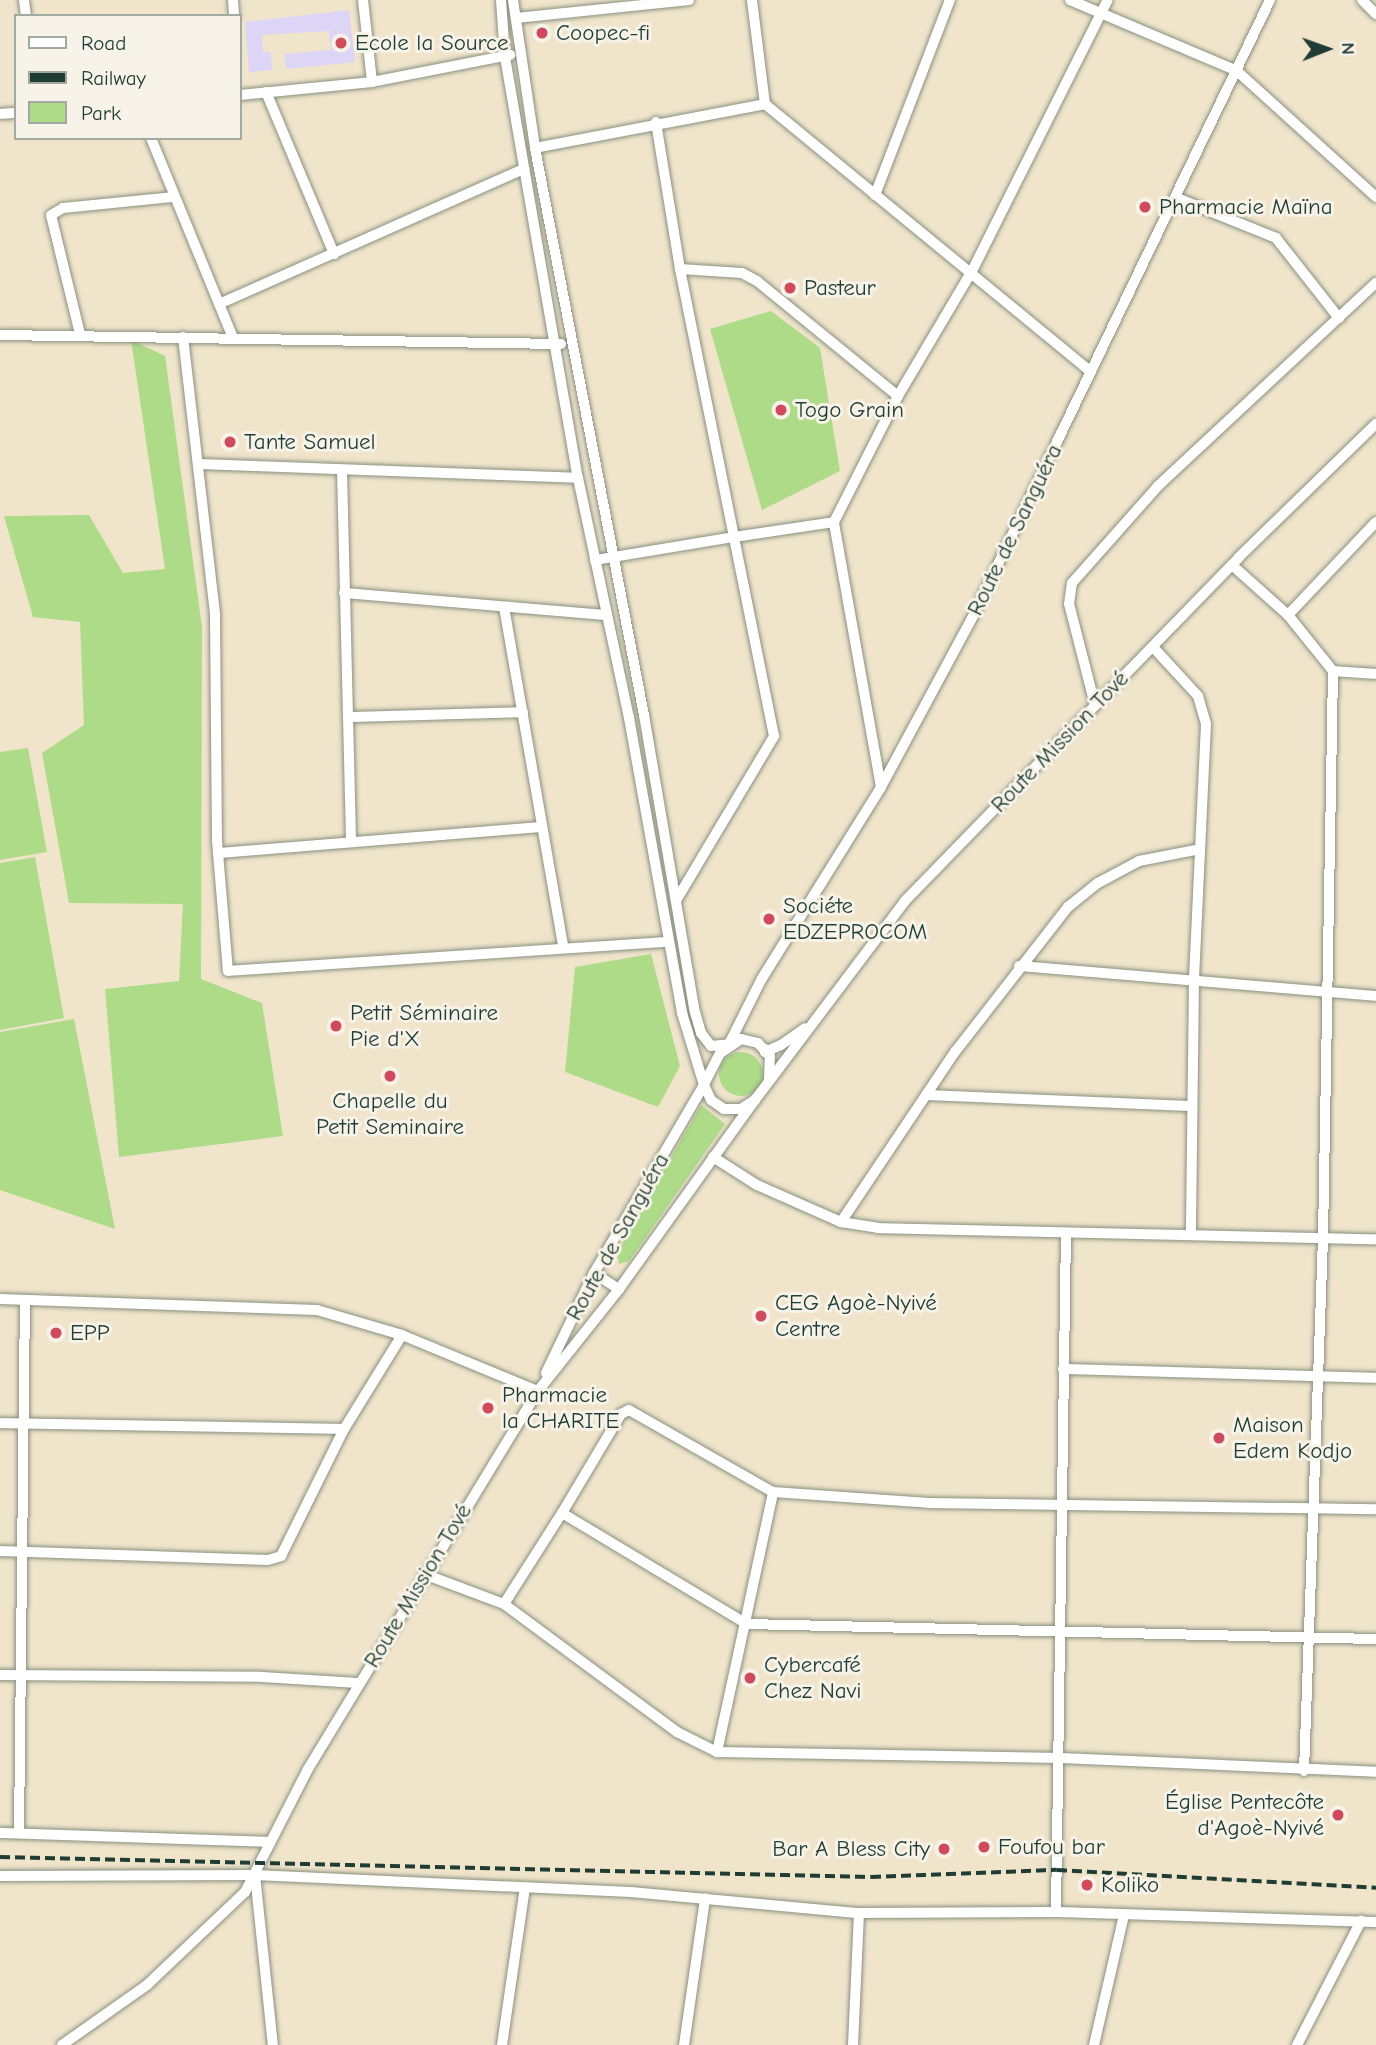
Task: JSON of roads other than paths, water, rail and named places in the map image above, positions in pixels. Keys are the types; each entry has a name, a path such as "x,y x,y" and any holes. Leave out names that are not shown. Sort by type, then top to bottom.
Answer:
{"street":[{"path":"363,0 372,82"},
{"path":"501,0 505,57 578,478 682,1013 711,1100 724,1108 741,1109 755,1100"},
{"path":"513,0 535,148 701,1034 711,1046 750,1040"},
{"path":"516,18 636,2 689,0"},
{"path":"752,0 765,104 972,271 1091,372"},
{"path":"876,195 950,0"},
{"path":"1070,0 1237,71 1376,197"},
{"path":"881,787 834,522 898,396 972,271 1108,0"},
{"name":"Route de Sanguéra","path":"538,1391 594,1273 729,1044 761,980 881,787 971,620 1177,198 1270,0"},
{"path":"1362,0 1376,14"},
{"path":"242,95 372,82 505,57 520,51"},
{"path":"266,92 334,254"},
{"path":"535,148 656,122 765,104"},
{"path":"656,122 680,269 774,736 677,899"},
{"path":"152,140 233,338"},
{"path":"219,304 524,170"},
{"path":"80,334 51,215 63,208 174,197"},
{"path":"1177,198 1276,238 1339,318"},
{"path":"680,269 742,273 757,281 898,396"},
{"path":"1096,705 1069,604 1072,583 1158,486 1376,283"},
{"path":"0,335 80,334 571,343"},
{"path":"183,337 215,615 218,853 225,964 232,973 563,946 669,942"},
{"name":"Route Mission Tové","path":"62,2045 174,1961 232,1907 255,1875 268,1842 358,1683 538,1391 619,1289 769,1081 905,901 1233,565 1376,424"},
{"path":"198,464 578,478"},
{"path":"342,471 351,841"},
{"path":"595,560 834,522"},
{"path":"1288,615 1376,522"},
{"path":"1233,565 1288,615 1333,671 1323,1238 1304,1771"},
{"path":"344,593 606,615"},
{"path":"504,607 563,946"},
{"path":"1153,647 1198,696 1204,710 1194,980 1191,1234"},
{"path":"1333,671 1376,674"},
{"path":"349,717 523,712"},
{"path":"218,853 542,827"},
{"path":"841,1222 926,1095 1019,966 1068,907 1098,883 1139,861 1200,849"},
{"path":"1019,966 1376,996"},
{"path":"761,980 743,1038 765,1048 765,1052 780,1045 818,1018"},
{"path":"765,1048 772,1064 769,1081"},
{"path":"926,1095 1191,1106"},
{"path":"713,1157 757,1185 841,1222 891,1229 1376,1239"},
{"path":"1056,1912 1066,1233"},
{"path":"594,1273 619,1289"},
{"path":"0,1299 308,1309 402,1335 538,1391"},
{"path":"19,1833 25,1300"},
{"path":"0,1550 275,1559 281,1556 344,1429 402,1335"},
{"path":"1063,1369 1376,1378"},
{"path":"504,1604 621,1414 629,1410 773,1492 929,1503 1376,1509"},
{"path":"0,1423 344,1429"},
{"path":"717,1752 747,1624 773,1492"},
{"path":"562,1513 747,1624 1060,1634 1376,1639"},
{"path":"424,1574 504,1604 677,1732 717,1752 1060,1758 1304,1771 1376,1772"},
{"path":"0,1675 262,1677 358,1683"},
{"path":"0,1833 268,1842"},
{"path":"0,1876 255,1875 705,1899 859,1913 1056,1912 1376,1922"},
{"path":"255,1875 273,2045"},
{"path":"502,2045 525,1888"},
{"path":"684,2045 705,1899"},
{"path":"853,2045 859,1913"},
{"path":"1094,2045 1124,1915"},
{"path":"1297,2045 1361,1921"}],"railway":[{"path":"0,1857 871,1877 1057,1870 1376,1888"}],"place":[{"name":"Coopec-fi","path":"542,33"},
{"name":"Ecole la Source","path":"341,43"},
{"name":"Pharmacie Maïna","path":"1145,207"},
{"name":"Pasteur","path":"790,288"},
{"name":"Togo Grain","path":"781,410"},
{"name":"Tante Samuel","path":"230,442"},
{"name":"Sociéte EDZEPROCOM","path":"769,919"},
{"name":"Petit Séminaire Pie d'X","path":"336,1026"},
{"name":"Chapelle du Petit Seminaire","path":"390,1076"},
{"name":"CEG Agoè-Nyivé Centre","path":"761,1316"},
{"name":"EPP","path":"56,1333"},
{"name":"Pharmacie la CHARITE","path":"488,1408"},
{"name":"Maison Edem Kodjo","path":"1219,1438"},
{"name":"Cybercafé Chez Navi","path":"750,1678"},
{"name":"Église Pentecôte d'Agoè-Nyivé","path":"1338,1815"},
{"name":"Foufou bar","path":"984,1847"},
{"name":"Bar A Bless City","path":"944,1849"},
{"name":"Koliko","path":"1087,1885"}]}
